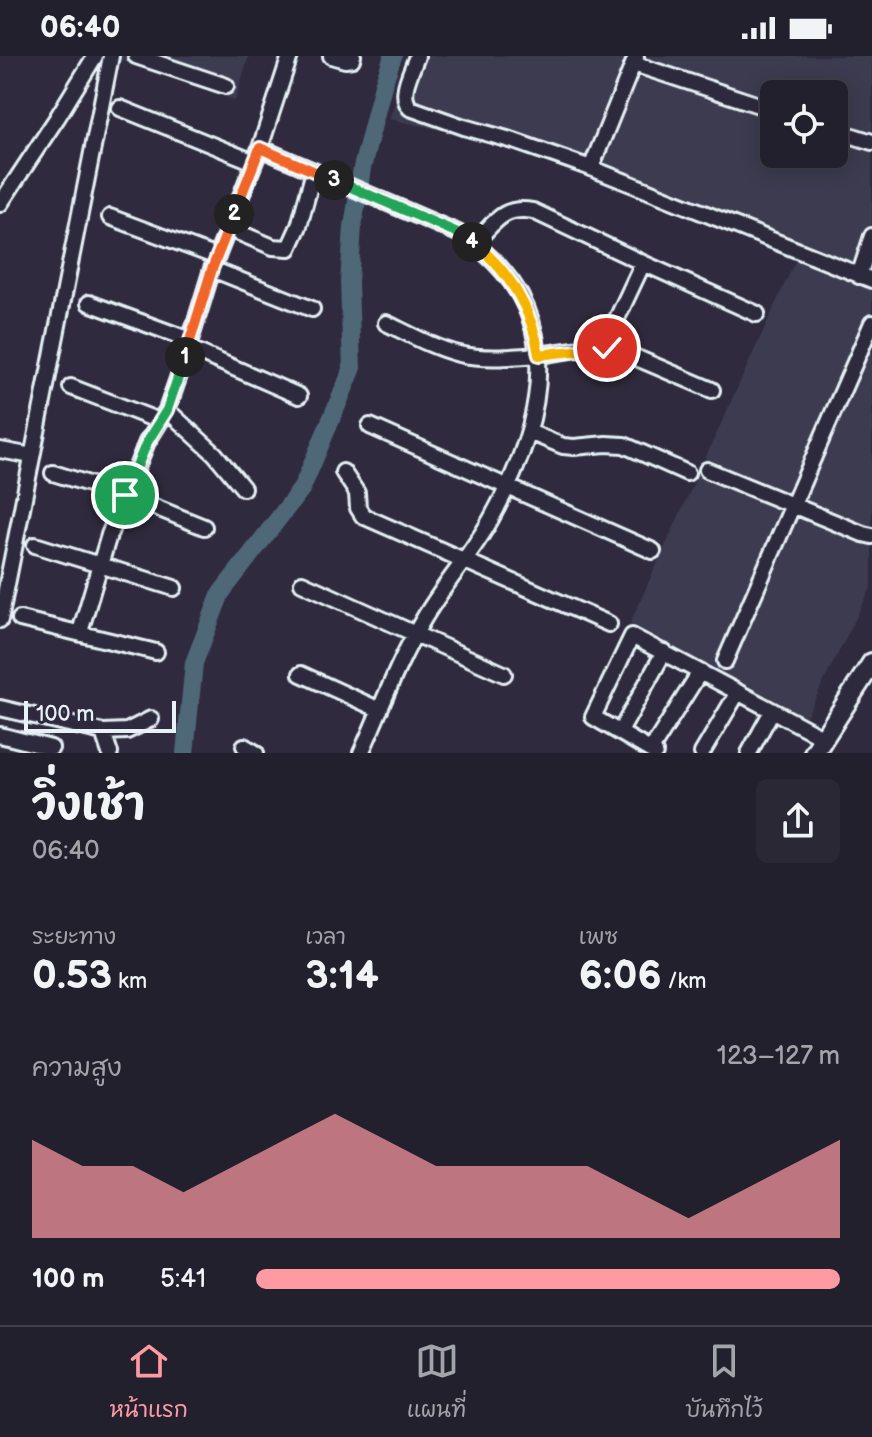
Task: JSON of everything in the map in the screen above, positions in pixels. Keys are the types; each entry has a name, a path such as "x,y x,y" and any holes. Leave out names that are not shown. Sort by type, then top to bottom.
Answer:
{"main road":[{"path":"819,746 872,663"}],"street":[{"path":"0,204 95,56"},
{"path":"0,620 7,543 32,456 111,56"},
{"path":"136,56 226,86"},
{"path":"80,632 125,495 147,442 163,415 214,263 257,155 290,56"},
{"path":"331,56 345,60 353,56"},
{"path":"417,56 404,95 405,103 410,108 591,168 866,278 872,236"},
{"path":"591,168 635,60 760,105"},
{"path":"120,108 314,171 458,233 474,243 502,271 515,287 530,319 539,355 537,401 508,487 491,521 414,634 361,753"},
{"path":"848,134 872,142"},
{"path":"228,228 273,247 289,248 299,226 314,171"},
{"path":"474,243 505,212 514,209 533,211 757,314"},
{"path":"110,217 312,309"},
{"path":"607,348 613,327 643,263"},
{"path":"89,303 189,344 299,396"},
{"path":"386,323 456,353 476,357 607,348 618,350 712,390"},
{"path":"725,661 872,323"},
{"path":"71,387 163,415 215,454 243,488"},
{"path":"370,426 653,551"},
{"path":"529,432 563,446 624,445 687,473"},
{"path":"0,450 32,456"},
{"path":"707,470 869,537"},
{"path":"343,472 357,493 358,508 363,516 609,624"},
{"path":"53,473 125,495 204,527"},
{"path":"35,545 174,588"},
{"path":"302,583 504,674"},
{"path":"20,619 156,652"},
{"path":"700,672 653,752 593,717 632,636 664,652 772,711 819,746"},
{"path":"620,732 664,652"},
{"path":"301,674 380,710"},
{"path":"702,753 738,692"},
{"path":"0,708 103,732 127,731 151,719"},
{"path":"749,753 772,711"},
{"path":"103,732 110,753"},
{"path":"0,735 51,748"}],"shaded area":[{"path":"116,56 249,56 235,101"},
{"path":"411,56 872,56 872,586 806,717 630,623 797,257 608,179 499,142 389,119"}],"waterway":[{"path":"185,753 194,663 221,593 302,488 352,370 349,282 353,227 362,168 393,56"}],"route":[{"path":"125,495 147,442 167,410 212,269 260,148 458,233 474,243 515,287 530,319 539,355 607,348"}]}
